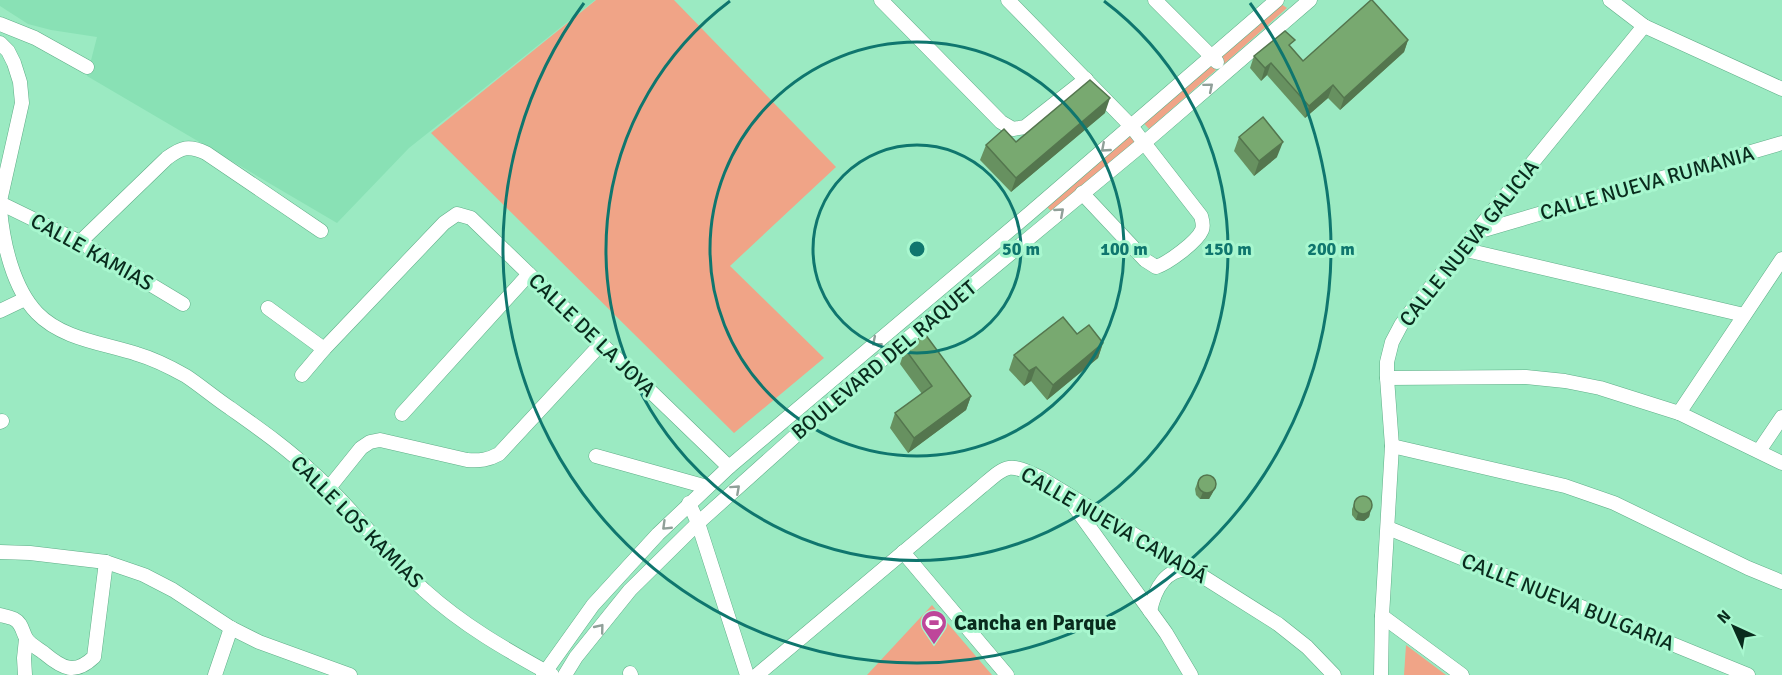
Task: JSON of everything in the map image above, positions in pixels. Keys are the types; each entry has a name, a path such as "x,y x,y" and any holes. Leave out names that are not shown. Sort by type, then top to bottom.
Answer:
{"street":[{"path":"881,0 1001,122 1013,129 1025,127 1086,79"},
{"path":"1008,0 1131,126 1201,216 1202,231 1180,253 1165,264 1156,267 1149,264 1083,193"},
{"path":"1155,0 1226,72"},
{"name":"BOULEVARD DEL RAQUET","path":"547,674 593,605 689,503 1277,0"},
{"name":"BOULEVARD DEL RAQUET","path":"565,675 576,657 630,590 698,523 860,378 1226,72 1293,5 1310,0"},
{"path":"1610,0 1644,26 1782,89"},
{"path":"0,24 35,38 87,67"},
{"name":"CALLE NUEVA GALICIA","path":"1381,675 1382,616 1392,446 1387,362 1392,342 1401,325 1644,26"},
{"path":"0,43 8,51 14,63 20,82 22,103 0,202"},
{"name":"CALLE NUEVA RUMANIA","path":"1477,232 1782,143"},
{"path":"80,242 167,158 186,148 195,148 206,153 321,231"},
{"name":"CALLE KAMIAS","path":"0,202 80,242 183,304"},
{"name":"CALLE LOS KAMIAS","path":"0,209 2,235 25,299 51,326 66,333 139,354 188,378 273,439 314,472 424,590 467,626 547,674"},
{"name":"CALLE DE LA JOYA","path":"324,349 451,217 457,214 471,218 729,467"},
{"path":"1462,249 1744,315"},
{"path":"1678,413 1782,259"},
{"path":"402,414 529,274"},
{"path":"0,311 25,299"},
{"path":"267,308 324,349 302,375"},
{"path":"328,489 362,448 370,442 380,440 467,460 490,459 499,454 601,344"},
{"path":"1387,378 1526,377 1600,388 1678,413 1782,463"},
{"path":"1759,451 1782,417"},
{"path":"1392,446 1565,486 1614,504 1782,582"},
{"path":"596,456 707,487"},
{"name":"CALLE NUEVA CANADÁ","path":"757,675 996,474 1011,467 1022,469 1039,477 1278,624 1307,647 1334,675"},
{"path":"1065,495 1166,633 1191,675"},
{"path":"689,503 698,523 747,675"},
{"name":"CALLE NUEVA BULGARIA","path":"1388,528 1748,675"},
{"path":"0,552 30,553 106,562 144,575 231,628 259,642 350,675"},
{"path":"903,552 1007,675"},
{"path":"0,615 13,619 20,625 26,639 60,666 69,671 80,671 94,657 106,562"},
{"path":"1150,611 1153,596 1171,574 1182,569 1194,571"},
{"path":"1382,616 1462,675"},
{"path":"215,675 231,628"},
{"path":"25,675 26,639"}],"shaded area":[{"path":"0,0 595,0 409,148 337,223 87,76 97,37 28,24 0,6"},
{"path":"596,0 674,0 836,167 730,266 824,358 734,433 431,133"},
{"path":"1278,2 1287,8 1224,64 1216,57"},
{"path":"1208,62 1216,70 1149,129 1141,120"},
{"path":"1132,128 1141,137 1053,213 1044,204"},
{"path":"932,605 992,675 867,675"},
{"path":"1406,645 1446,675 1404,675"}],"building":[{"path":"1371,0 1408,40 1344,98 1333,85 1309,106 1271,63 1265,68 1254,56 1285,31 1295,40 1289,45 1303,61"},
{"path":"1090,80 1110,98 1016,178 986,145 1004,129 1016,142"},
{"path":"1263,117 1283,142 1259,161 1239,137"},
{"path":"1063,317 1077,334 1089,325 1103,343 1053,385 1036,367 1029,371 1014,355"},
{"path":"925,334 971,396 914,438 895,413 932,386 905,349"},
{"path":"1207,475 1213,478 1216,484 1213,490 1207,493 1201,490 1198,484 1201,478"},
{"path":"1363,496 1369,499 1372,505 1369,511 1363,514 1357,511 1354,505 1357,499"}],"place":[{"name":"Cancha en Parque","path":"934,646"}]}
